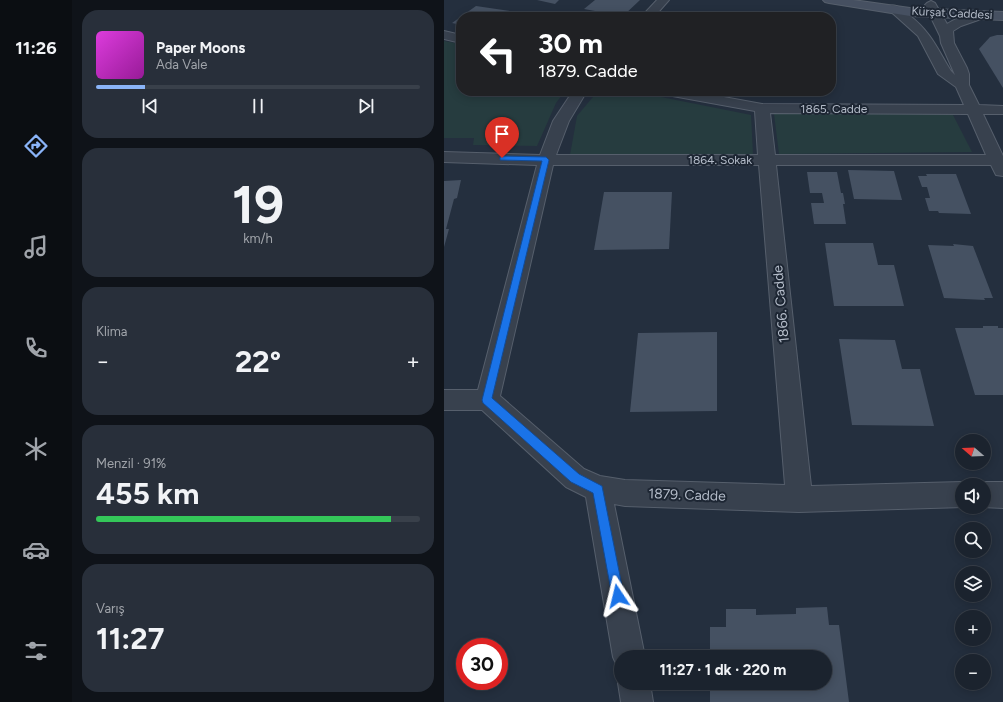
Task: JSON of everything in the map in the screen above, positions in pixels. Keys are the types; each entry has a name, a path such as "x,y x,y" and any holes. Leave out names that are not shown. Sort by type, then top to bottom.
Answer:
{"street":[{"path":"652,12 663,0"},
{"name":"Kürşat Caddesi","path":"829,0 888,3 913,8 933,9 1003,8"},
{"path":"888,3 924,34"},
{"path":"913,8 924,34 945,74 962,85 1000,166"},
{"path":"933,9 963,74 962,85"},
{"name":"Kürşat Caddesi","path":"933,9 980,15 1003,16"},
{"path":"946,36 946,32 950,27 980,15"},
{"path":"444,36 456,38"},
{"path":"444,400 487,400 546,160 560,120 577,96"},
{"name":"1865. Cadde","path":"695,96 762,108 945,108 1003,110"},
{"name":"1866. Cadde","path":"762,108 799,499"},
{"name":"1864. Sokak","path":"444,157 546,160 768,160 1000,166"},
{"name":"1879. Cadde","path":"487,400 575,478 598,489 625,493 799,499 955,495"},
{"path":"598,489 628,650"},
{"path":"991,495 1003,495"},
{"path":"635,690 637,702"}],"green space":[{"path":"444,41 456,43 456,96 561,96 556,103 537,146 473,145 474,138 444,138"},
{"path":"594,96 656,96 751,115 753,154 570,155 577,116"},
{"path":"952,113 972,152 779,154 774,114"}],"building":[{"path":"537,0 559,0 555,4"},
{"path":"595,0 640,0 627,12 601,12 584,9"},
{"path":"476,6 517,12 468,12"},
{"path":"1003,35 1003,88 979,49 990,37"},
{"path":"848,170 894,171 902,200 854,199"},
{"path":"807,172 837,172 841,193 843,193 845,204 843,204 846,224 814,224 811,203 824,203 822,193 810,193"},
{"path":"926,174 956,174 971,214 939,213 938,211 929,211 925,198 930,198 927,187 922,187 918,176 927,176"},
{"path":"461,180 457,198 454,199 446,229 449,229 444,247 444,181"},
{"path":"604,192 672,192 669,249 594,250"},
{"path":"825,243 873,243 878,265 894,265 904,306 834,306"},
{"path":"953,244 973,246 993,298 984,298 985,300 944,298 928,245 954,246"},
{"path":"983,326 998,326 998,328 1003,328 1003,395 975,395 955,328 983,328"},
{"path":"717,332 717,411 630,412 638,333"},
{"path":"839,339 895,340 902,369 920,369 934,426 852,425"},
{"path":"827,607 829,625 839,625 849,702 710,702 710,690 832,690 832,650 710,650 710,627 726,627 726,609 756,609 756,615 796,614 796,608"}],"route":[{"path":"502,158 546,160 487,400 575,478 598,489 618,596"}]}
